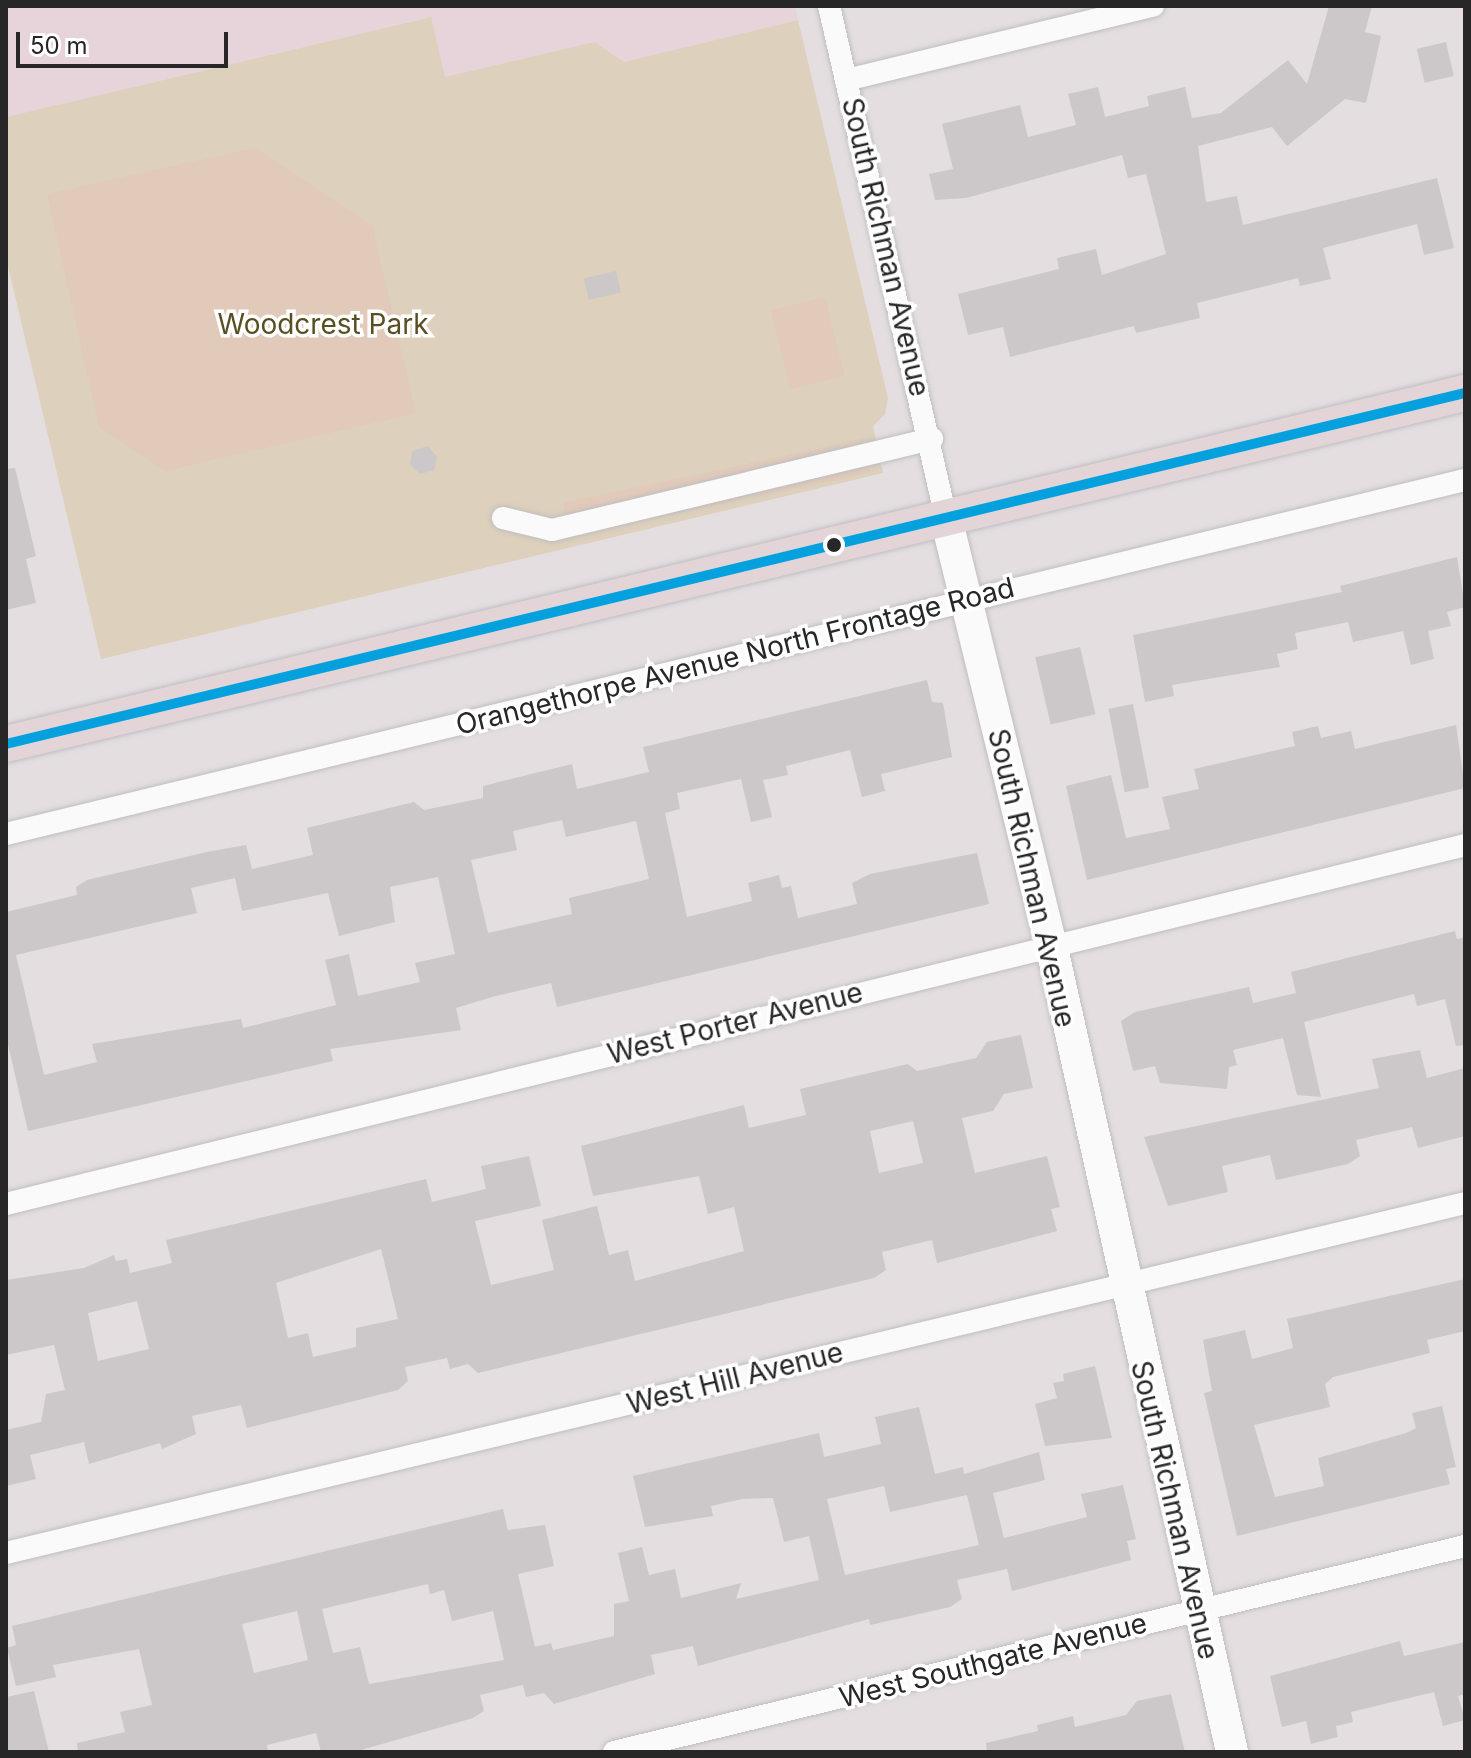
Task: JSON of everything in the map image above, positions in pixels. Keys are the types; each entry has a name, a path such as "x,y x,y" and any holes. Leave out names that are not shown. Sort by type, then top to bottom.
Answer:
{"main road":[{"path":"6,744 1465,393"}],"street":[{"name":"South Richman Avenue","path":"829,6 932,439 964,600 1051,944 1123,1285 1232,1752"},
{"path":"846,80 1153,6"},
{"path":"503,518 552,530 932,439"},
{"name":"Orangethorpe Avenue North Frontage Road","path":"6,834 1465,480"},
{"name":"West Porter Avenue","path":"6,1204 1051,944 1465,845"},
{"name":"West Hill Avenue","path":"6,1553 1465,1203"},
{"name":"West Southgate Avenue","path":"614,1752 1465,1546"}],"shaded area":[{"path":"6,6 795,6 798,20 624,62 593,42 445,77 430,17 6,117"}],"green space":[{"name":"Woodcrest Park","path":"431,17 445,77 594,42 624,62 798,20 888,398 885,414 873,426 883,473 101,659 6,258 6,117"},
{"path":"255,148 372,225 416,413 165,471 99,427 47,194"},
{"path":"825,297 845,376 790,389 771,311"},
{"path":"864,439 871,472 570,536 563,503"}],"building":[{"path":"1329,6 1372,6 1365,32 1381,36 1366,103 1345,99 1287,146 1272,127 1198,146 1206,202 1237,196 1243,225 1437,178 1454,248 1424,255 1417,224 1323,248 1331,279 1300,286 1298,278 1197,303 1200,318 1136,333 1134,326 1010,357 1003,327 968,335 958,294 1059,269 1057,258 1096,249 1102,275 1166,254 1146,174 1128,178 1122,155 966,198 935,200 929,174 953,169 942,124 1020,105 1028,137 1076,125 1068,94 1098,87 1105,117 1149,106 1147,96 1185,87 1192,118 1221,113 1288,60 1307,84"},
{"path":"1446,42 1454,76 1425,83 1417,49"},
{"path":"616,271 621,292 589,300 584,278"},
{"path":"428,446 437,457 434,470 420,474 410,464 412,451"},
{"path":"15,468 36,556 26,559 36,603 6,610 6,469"},
{"path":"1457,557 1465,607 1447,612 1451,626 1428,631 1434,659 1411,665 1403,631 1353,642 1348,622 1295,633 1298,649 1277,654 1280,667 1172,685 1174,696 1145,702 1133,635 1342,592 1340,586"},
{"path":"1080,647 1096,714 1051,725 1035,657"},
{"path":"927,680 932,702 943,703 952,757 881,774 885,791 862,797 850,750 786,766 788,775 763,780 772,817 751,822 741,779 677,793 680,809 665,813 687,917 752,901 748,883 779,875 782,888 791,886 798,918 857,904 852,883 870,874 977,853 989,904 557,1007 551,983 456,1008 461,1030 330,1049 333,1061 28,1131 6,1036 6,912 77,895 76,887 87,880 207,852 246,845 252,869 313,855 307,828 414,802 424,810 483,798 483,786 572,764 577,789 649,772 643,747","holes":["562,820 566,837 636,821 649,879 569,898 572,914 488,933 471,860 517,850 513,831","438,877 455,954 415,963 420,982 358,996 349,954 325,960 336,1005 243,1028 241,1019 92,1044 97,1062 44,1075 16,955 197,913 191,888 235,878 242,911 328,893 339,936 395,922 390,887"]},
{"path":"1133,704 1149,787 1125,792 1108,709"},
{"path":"1456,725 1465,788 1087,880 1066,786 1111,775 1126,838 1170,829 1162,797 1199,789 1194,769 1295,746 1292,732 1318,726 1321,738 1351,731 1355,749"},
{"path":"1455,931 1457,939 1465,937 1465,1045 1456,1046 1445,999 1417,1006 1414,994 1304,1022 1321,1097 1297,1095 1283,1038 1233,1050 1237,1065 1229,1067 1227,1089 1160,1083 1155,1066 1133,1071 1121,1021 1135,1012 1249,987 1253,1003 1296,993 1291,972"},
{"path":"1021,1035 1033,1088 1004,1094 993,1111 962,1118 975,1173 1047,1156 1060,1207 1051,1209 1057,1231 937,1263 932,1240 882,1252 886,1270 874,1278 478,1373 468,1364 450,1369 447,1358 405,1367 408,1381 398,1390 247,1428 241,1405 192,1416 196,1434 162,1449 160,1443 89,1464 84,1442 30,1455 36,1479 6,1486 6,1430 41,1422 46,1394 65,1390 54,1345 6,1355 6,1280 84,1268 114,1255 116,1261 127,1259 130,1273 172,1263 166,1240 426,1179 432,1202 486,1189 481,1166 529,1156 541,1206 475,1221 491,1285 554,1270 542,1220 597,1206 609,1255 628,1250 635,1281 744,1251 734,1207 708,1214 699,1176 593,1196 581,1146 744,1105 749,1128 806,1115 800,1089 908,1064 917,1071 976,1058 987,1042","holes":["913,1121 923,1163 879,1173 870,1131","381,1249 398,1319 356,1328 356,1347 313,1357 308,1333 288,1338 276,1283","137,1301 149,1349 98,1361 88,1313"]},
{"path":"1420,1050 1427,1078 1465,1068 1465,1136 1418,1148 1412,1127 1356,1140 1360,1156 1348,1164 1276,1180 1270,1155 1222,1166 1228,1192 1168,1206 1144,1137 1379,1088 1372,1059"},
{"path":"1465,1279 1465,1331 1427,1340 1430,1353 1333,1377 1325,1384 1330,1407 1254,1425 1275,1497 1324,1486 1318,1458 1406,1433 1416,1428 1412,1413 1442,1406 1456,1467 1446,1469 1450,1484 1237,1536 1204,1393 1212,1391 1203,1340 1245,1330 1252,1359 1293,1348 1287,1319"},
{"path":"1095,1366 1112,1438 1045,1446 1035,1404 1057,1398 1053,1383 1064,1381 1063,1374"},
{"path":"919,1407 935,1474 963,1467 964,1474 1039,1452 1045,1480 993,1493 1004,1538 1087,1517 1081,1494 1123,1485 1136,1539 1127,1541 1131,1560 1012,1591 1007,1569 957,1580 962,1599 950,1607 870,1625 869,1619 698,1666 693,1646 651,1655 655,1674 554,1704 544,1693 526,1697 523,1685 480,1695 484,1711 473,1718 354,1752 321,1752 316,1733 267,1745 268,1752 78,1752 77,1743 125,1732 120,1712 152,1705 139,1649 53,1665 56,1677 16,1686 7,1648 16,1645 12,1626 503,1509 508,1530 545,1525 554,1566 518,1574 535,1647 551,1643 553,1650 614,1636 614,1604 629,1601 618,1553 642,1547 649,1575 675,1569 681,1598 741,1583 736,1599 819,1580 809,1536 784,1542 773,1498 742,1499 711,1506 713,1516 645,1527 633,1476 819,1433 824,1457 881,1444 875,1417","holes":["884,1486 890,1512 967,1495 979,1545 845,1575 827,1499","428,1584 430,1594 444,1590 452,1621 493,1611 504,1660 369,1684 360,1647 333,1653 322,1609","297,1611 308,1660 254,1673 242,1624"]},
{"path":"1400,1641 1404,1656 1465,1642 1465,1694 1458,1696 1465,1720 1443,1726 1434,1692 1351,1712 1353,1722 1336,1726 1338,1737 1311,1744 1306,1721 1282,1727 1270,1676"},
{"path":"34,1691 49,1752 6,1752 6,1697"},
{"path":"1171,1694 1185,1752 987,1752 986,1743 1038,1731 1037,1725 1073,1716 1075,1727 1126,1715 1137,1701"}],"transit line":[{"path":"6,744 1465,393"}]}
